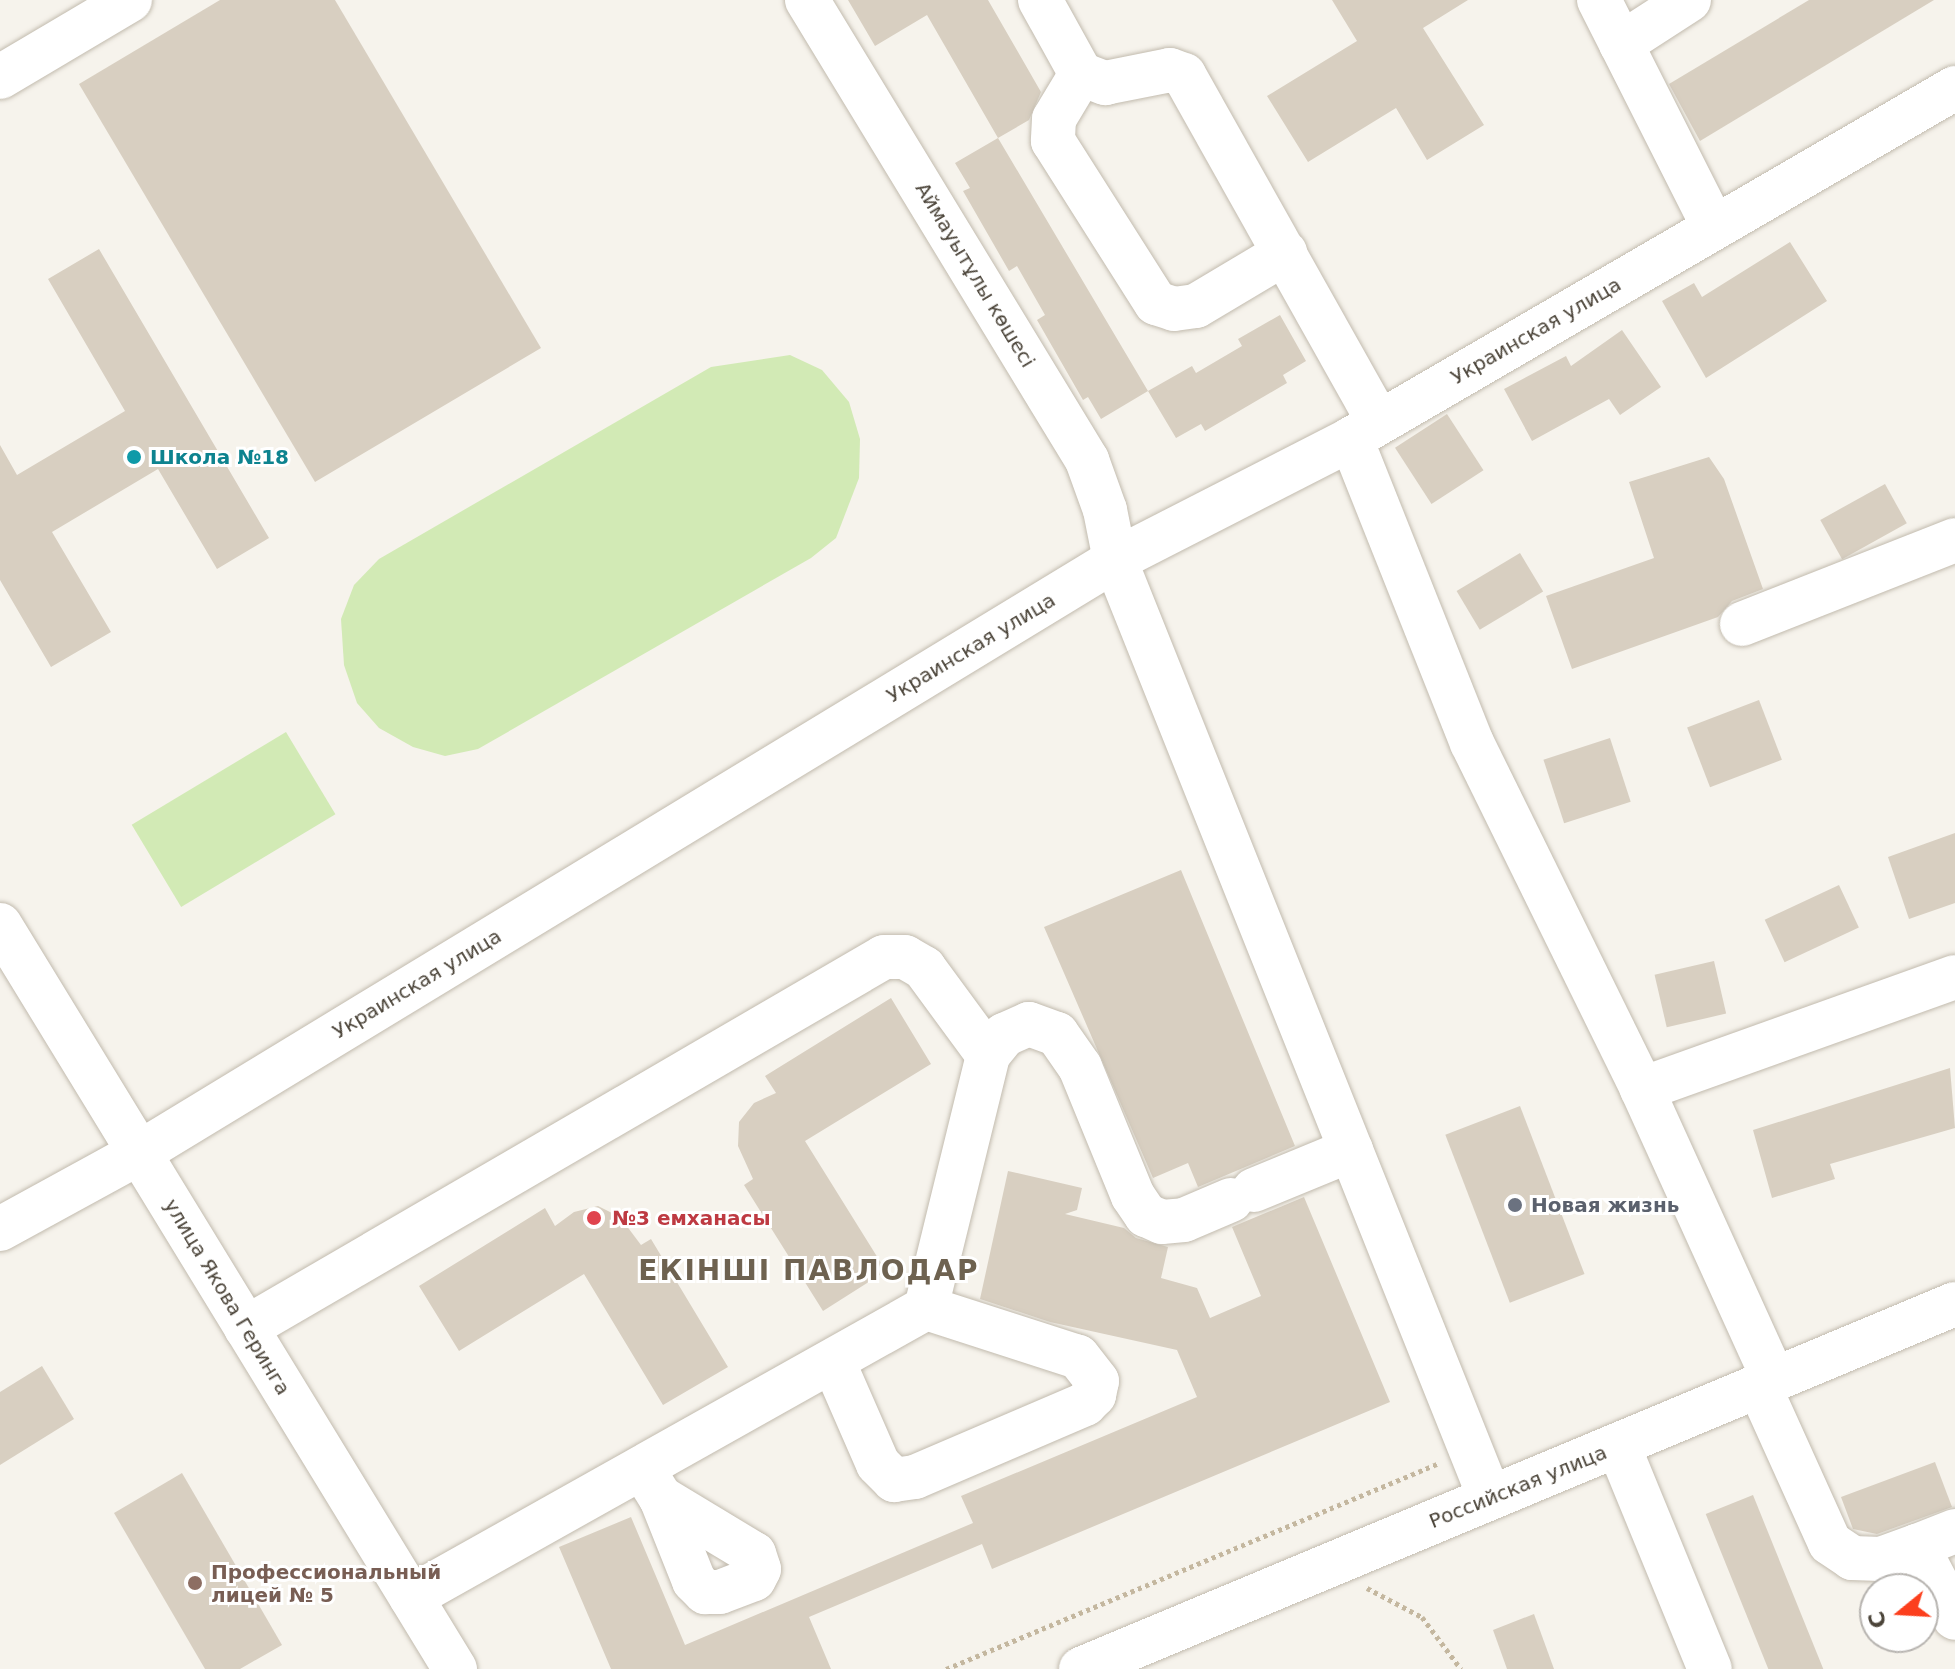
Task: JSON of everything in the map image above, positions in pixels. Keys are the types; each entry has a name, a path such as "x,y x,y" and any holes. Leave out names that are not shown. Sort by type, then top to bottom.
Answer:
{"street":[{"name":"Аймауытұлы көшесі","path":"807,0 1087,460 1105,510 1115,560 1490,1498"},
{"path":"1040,0 1081,74 1105,83 1170,70 1184,75 1285,253 1365,430 1472,743 1642,1089 1830,1543 1852,1558 1881,1559 1936,1538 1955,1618"},
{"path":"1599,0 1714,228"},
{"path":"1621,44 1689,0"},
{"path":"0,77 114,4"},
{"path":"1081,74 1054,119 1053,141 1156,303 1174,309 1196,306 1285,253"},
{"name":"Украинская улица","path":"0,1229 139,1153 1115,560 1365,430 1955,88"},
{"path":"1742,624 1955,540"},
{"name":"улица Якова Геринга","path":"0,925 455,1669"},
{"path":"246,1328 884,957 905,957 924,968 988,1055"},
{"path":"1642,1089 1955,977"},
{"path":"411,1597 652,1483 833,1361 926,1308 988,1055 1004,1035 1029,1024 1057,1034 1080,1067 1133,1196 1146,1215 1162,1222 1184,1220 1351,1150"},
{"name":"Российская улица","path":"1081,1669 1955,1304"},
{"path":"833,1361 878,1464 894,1480 915,1477 1085,1404 1094,1395 1097,1381 1078,1357 926,1308"},
{"path":"1618,1445 1710,1669"}],"path":[{"path":"946,1669 1472,1450"},
{"path":"1326,1566 1422,1617 1461,1669"}],"green space":[{"path":"790,355 822,370 849,402 860,439 859,478 836,538 811,558 478,749 445,756 413,747 379,728 357,703 344,665 341,619 354,585 379,559 711,367"},
{"path":"286,732 335,814 181,907 132,825"}],"building":[{"path":"220,0 335,0 541,348 315,482 79,84"},
{"path":"848,0 988,0 1041,92 1029,120 998,138 927,15 875,46"},
{"path":"1332,0 1468,0 1423,28 1484,125 1427,160 1396,108 1308,162 1267,96 1357,41"},
{"path":"1809,0 1934,0 1700,141 1669,84"},
{"path":"998,138 1148,391 1101,419 1088,397 1083,400 1037,320 1045,315 1017,266 1009,271 963,191 970,188 955,163"},
{"path":"1790,242 1827,301 1706,378 1662,301 1694,283 1702,297"},
{"name":"Школа №18","path":"99,249 269,538 217,569 158,469 52,532 111,632 51,667 0,580 0,445 17,475 125,411 48,279"},
{"path":"1280,315 1306,361 1283,375 1287,383 1205,431 1201,424 1176,438 1148,391 1192,366 1196,373 1242,346 1238,339"},
{"path":"1622,330 1661,387 1620,415 1609,399 1532,441 1504,389 1566,356 1571,366"},
{"path":"1447,414 1483,470 1431,504 1395,448"},
{"path":"1709,457 1724,479 1763,589 1732,601 1718,617 1572,669 1546,596 1654,558 1629,482"},
{"path":"1885,484 1907,523 1842,559 1820,520"},
{"path":"1520,553 1543,592 1480,630 1457,591"},
{"path":"1759,700 1782,760 1710,787 1687,728"},
{"path":"1610,738 1631,802 1564,823 1543,760"},
{"path":"1955,833 1955,903 1909,919 1888,857"},
{"path":"1181,870 1295,1146 1198,1187 1188,1163 1153,1178 1044,927"},
{"path":"1839,885 1859,928 1785,962 1765,920"},
{"path":"1714,961 1726,1014 1667,1027 1655,975"},
{"path":"891,998 931,1064 805,1141 886,1271 823,1311 744,1185 753,1179 738,1146 739,1122 754,1103 776,1093 765,1076"},
{"path":"1950,1068 1955,1128 1830,1164 1835,1179 1772,1198 1753,1130"},
{"name":"Новая жизнь","path":"1520,1106 1585,1274 1510,1303 1445,1135"},
{"path":"1008,1171 1082,1188 1077,1210 1065,1214 1124,1228 1136,1238 1168,1247 1161,1278 1197,1288 1210,1318 1261,1296 1232,1227 1304,1197 1390,1402 992,1569 982,1544 809,1617 831,1669 611,1669 559,1547 631,1517 685,1645 973,1523 961,1496 1197,1397 1177,1350 1050,1322 980,1299"},
{"path":"598,1206 620,1217 641,1245 651,1239 728,1367 663,1405 584,1274 459,1351 419,1286 545,1208 555,1226 574,1212"},
{"path":"42,1366 74,1419 0,1465 0,1392"},
{"path":"1935,1462 1952,1507 1877,1534 1853,1529 1841,1497"},
{"path":"182,1473 282,1645 240,1669 205,1669 114,1513"},
{"path":"1753,1495 1823,1669 1768,1669 1706,1514"},
{"path":"1534,1614 1554,1669 1507,1669 1493,1630"}],"place":[{"name":"Школа №18","path":"134,457"},
{"name":"Новая жизнь","path":"1515,1205"},
{"name":"№3 емханасы","path":"594,1218"},
{"name":"Профессиональный лицей № 5","path":"195,1583"}],"district":[{"name":"ЕКІНШІ ПАВЛОДАР","path":"809,1271"}]}
